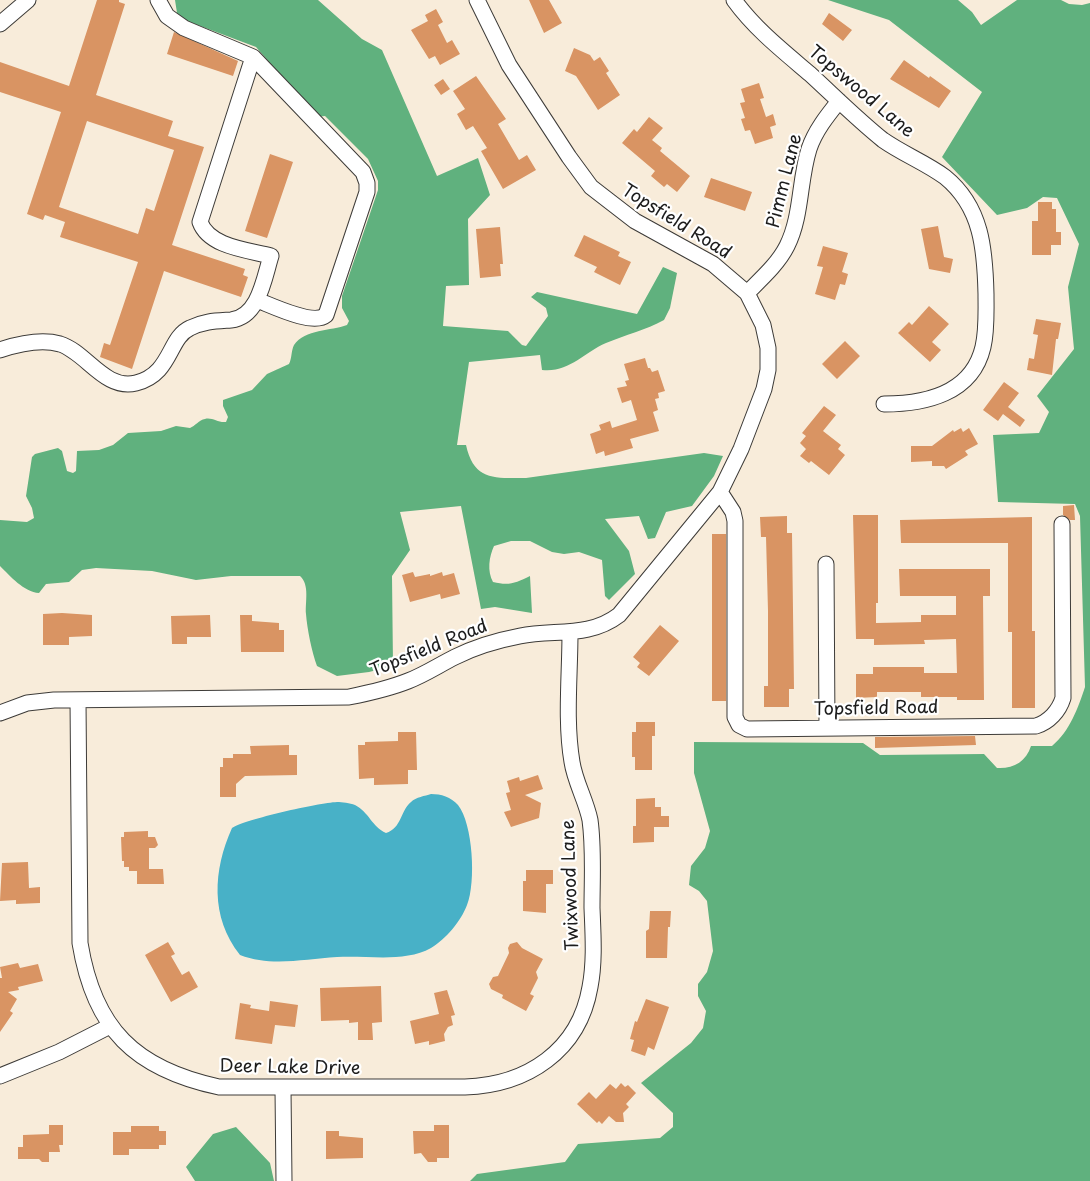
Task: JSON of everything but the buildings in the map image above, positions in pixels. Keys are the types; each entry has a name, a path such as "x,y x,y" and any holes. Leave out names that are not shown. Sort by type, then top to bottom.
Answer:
{"street":[{"path":"0,24 28,0"},
{"path":"158,0 168,16 184,28 253,57 363,172 367,183 367,192 326,315 322,318 311,319 257,300"},
{"name":"Topsfield Road","path":"0,713 27,703 78,700 349,697 379,691 406,682 472,650 505,640 534,634 570,633 598,627 619,615 720,492 758,408 768,370 768,348 763,325 747,293 713,264 635,221 617,209 591,187 569,157 509,65 477,0"},
{"name":"Topswood Lane","path":"734,0 762,31 839,101 895,148 944,176 954,186 973,212 983,241 986,334 977,363 962,382 940,396 923,402 884,404"},
{"path":"0,350 35,342 60,344 78,355 96,372 118,382 135,384 152,376 165,364 175,344 187,329 200,323 233,320 246,313 257,300 271,256 213,240 203,230 200,222 253,57"},
{"name":"Pimm Lane","path":"747,293 768,272 786,248 798,214 809,149 816,132 839,101"},
{"name":"Topsfield Road","path":"720,492 733,512 735,522 735,717 740,725 747,729 1036,726 1045,723 1060,707 1063,698 1062,524"},
{"path":"826,564 827,728"},
{"name":"Twixwood Lane","path":"570,633 572,763 588,811 591,838 593,953 590,987"},
{"name":"Deer Lake Drive","path":"78,700 80,943 84,968 91,991 110,1026 143,1058 158,1068 190,1081 232,1089 465,1087 508,1081 539,1066 565,1044 581,1019 590,987"},
{"path":"0,1076 59,1052 110,1026"},
{"path":"283,1089 284,1181"}],"green space":[{"path":"175,0 318,0 362,39 382,50 437,176 478,158 490,195 468,219 469,285 446,286 443,326 508,331 522,345 526,346 548,316 546,308 531,297 537,292 637,314 663,267 677,273 670,308 664,320 606,343 568,365 552,370 542,370 540,355 469,362 457,445 466,445 474,465 487,475 504,478 526,478 704,453 723,456 714,476 692,506 666,512 655,538 648,539 639,516 605,519 629,551 635,574 609,600 605,596 602,560 579,552 564,554 552,552 530,541 511,541 494,546 489,564 491,578 493,582 508,584 530,576 532,613 495,607 481,609 461,506 400,512 410,550 392,576 393,666 369,672 337,676 317,666 307,626 306,589 300,576 231,576 196,580 152,571 96,568 82,570 69,582 46,584 39,593 23,587 0,566 0,520 27,522 34,518 32,508 26,496 32,457 35,454 58,448 62,451 67,471 73,473 76,471 77,451 99,450 113,445 128,433 161,431 176,426 190,428 208,419 226,422 228,417 223,406 223,400 252,390 267,374 289,364 294,345 305,336 347,325 349,321 342,308 342,296 378,190 378,181 368,159 325,116 317,117 256,47 187,21 177,13"},
{"path":"828,0 958,0 972,12 981,25 1017,0 1061,0 1069,4 1082,5 1090,3 1090,1181 470,1181 477,1174 565,1162 578,1144 660,1138 673,1127 673,1113 641,1083 691,1043 703,1028 706,1011 698,996 698,984 707,972 713,951 707,901 699,891 689,885 691,866 705,848 710,831 694,773 694,742 863,743 880,755 984,754 997,768 1003,768 1013,766 1022,760 1029,752 1031,746 1052,746 1073,719 1085,687 1080,516 1075,504 998,502 993,435 1039,433 1049,412 1037,396 1074,349 1068,287 1079,244 1057,198 1043,197 1027,208 997,215 942,157 982,92 889,20"},
{"path":"236,1127 270,1163 274,1181 195,1181 186,1167 213,1134"}],"water":[{"path":"431,794 446,796 458,805 467,825 472,854 472,882 467,905 457,923 442,940 420,953 397,957 337,957 264,961 240,955 223,925 219,909 218,877 221,860 232,828 252,820 283,812 339,802 353,804 360,808 377,827 386,833 395,827 407,806 413,800"}]}
